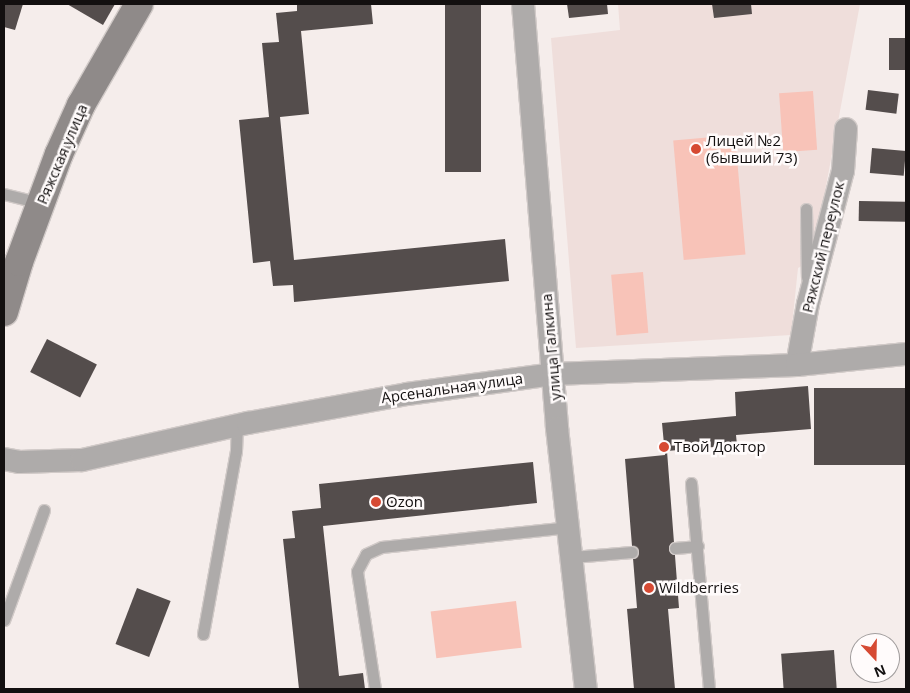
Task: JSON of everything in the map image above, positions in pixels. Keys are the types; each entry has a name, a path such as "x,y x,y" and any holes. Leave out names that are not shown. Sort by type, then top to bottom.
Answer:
{"street":[{"name":"Ряжская улица","path":"4,312 19,262 59,154 81,105 139,4"},
{"name":"улица Галкина","path":"523,4 553,374 586,689"},
{"name":"Ряжский переулок","path":"797,364 808,304 843,171 846,129"},
{"name":"Арсенальная улица","path":"4,459 20,462 82,460 237,425 407,394 553,374 797,364 906,354"}],"lane":[{"path":"4,194 41,203"},
{"path":"806,209 808,304"},
{"path":"204,634 236,451 237,425"},
{"path":"691,483 709,689"},
{"path":"4,620 44,510"},
{"path":"374,689 357,571 366,554 390,546 569,527"},
{"path":"674,548 698,546"},
{"path":"572,557 632,552"}],"shaded area":[{"name":"Лицей №2 (бывший 73)","path":"618,4 860,4 812,261 798,268 791,335 576,348 551,38 620,30"},
{"path":"813,91 817,150 783,152 779,93"},
{"path":"735,135 745,255 684,260 673,140"},
{"path":"643,272 648,333 616,336 611,275"},
{"path":"516,601 522,648 436,658 431,611"}],"building":[{"path":"4,4 23,4 15,30 4,27"},
{"path":"67,4 115,4 103,25"},
{"path":"297,4 371,4 373,24 301,31 309,114 280,117 294,260 505,239 509,281 294,302 293,285 273,286 270,261 253,263 239,120 269,117 262,43 279,42 276,13 297,11"},
{"path":"445,4 481,4 481,172 445,172"},
{"path":"567,4 607,4 608,14 569,18"},
{"path":"712,4 751,4 752,14 714,18"},
{"path":"889,38 906,38 906,70 889,70"},
{"path":"868,90 899,94 896,114 866,110"},
{"path":"872,148 906,151 904,176 870,173"},
{"path":"859,201 906,202 906,222 859,221"},
{"path":"47,339 97,364 80,397 30,372"},
{"path":"808,386 811,429 736,435 737,445 667,451 679,608 668,609 675,689 634,689 627,609 637,608 625,459 665,455 662,423 736,416 735,392"},
{"path":"814,388 906,388 906,465 814,465"},
{"path":"533,462 537,503 323,526 339,676 363,673 365,689 299,689 283,539 295,538 292,511 321,508 319,484"},
{"path":"137,588 171,601 149,657 115,644"},
{"path":"834,650 837,689 784,689 781,654"}],"place":[{"name":"Лицей №2 (бывший 73)","path":"696,149"},
{"name":"Твой Доктор","path":"664,447"},
{"name":"Ozon","path":"376,502"},
{"name":"Wildberries","path":"649,588"}]}
